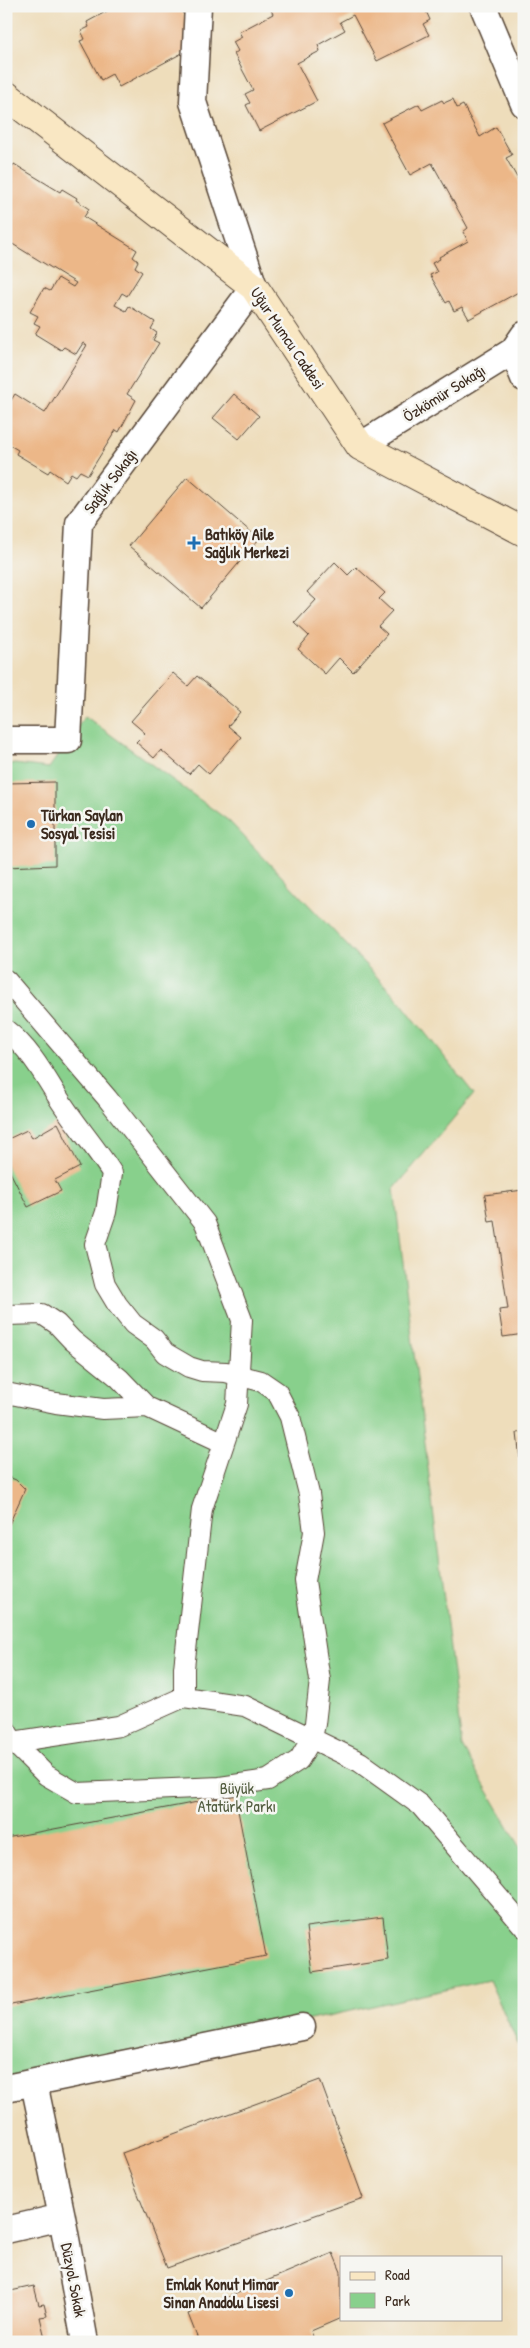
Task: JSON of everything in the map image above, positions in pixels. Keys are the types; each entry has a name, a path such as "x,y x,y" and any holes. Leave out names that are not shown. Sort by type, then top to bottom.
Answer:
{"main road":[{"name":"Uğur Mumcu Caddesi","path":"6,96 254,287 360,446 524,532"}],"street":[{"path":"198,6 193,102 254,287"},
{"path":"483,6 524,104"},
{"name":"Sağlık Sokağı","path":"6,740 68,740 79,523 254,287"},
{"path":"518,343 524,378"},
{"name":"Özkömür Sokağı","path":"360,446 518,343"},
{"path":"6,980 107,1098 205,1223 242,1320 237,1404 202,1509 184,1668 184,1697"},
{"path":"6,1030 16,1038 44,1071 56,1094 112,1174 106,1212 95,1244 105,1284 117,1304 133,1324 154,1339 165,1353 189,1367 202,1371 226,1372 262,1381 277,1392 290,1417 309,1494 314,1532 305,1581 320,1680 312,1738 299,1760 268,1780 220,1787 77,1793 46,1776 9,1739"},
{"path":"6,1314 42,1314 57,1324 72,1340 120,1378 147,1407 224,1443"},
{"path":"6,1393 104,1409 147,1407"},
{"path":"9,1739 119,1726 184,1697 244,1706 360,1762 420,1805 521,1927"},
{"path":"6,2088 302,2027"},
{"name":"Düzyol Sokak","path":"34,2083 62,2217 85,2342"},
{"path":"6,2230 62,2217"}],"green space":[{"name":"Büyük Atatürk Parkı","path":"85,716 229,821 398,999 474,1094 394,1189 462,1747 524,1853 524,2057 489,1980 6,2088 6,763 49,768"}],"building":[{"path":"110,6 179,6 191,28 186,51 119,87 112,74 101,80 80,41 85,39 81,31 89,27 87,22 111,9"},
{"path":"269,6 434,6 426,11 430,20 423,24 429,35 377,61 353,15 340,22 345,30 318,45 320,51 297,63 317,101 259,131 246,105 250,103 245,94 253,90 234,54 238,51 233,42 242,37 239,32 273,14"},
{"path":"453,99 457,108 463,105 480,137 496,127 512,155 506,158 524,190 524,289 469,319 462,307 454,311 449,301 446,303 430,275 437,272 432,263 468,241 463,232 468,228 432,163 410,175 382,123 419,104 422,110 442,100 444,103"},
{"path":"14,164 60,192 62,189 77,198 76,200 89,209 84,217 137,250 133,257 138,261 135,267 142,272 127,296 122,293 115,305 126,311 129,306 155,322 151,329 157,333 153,340 159,343 127,394 136,400 119,432 116,430 88,475 80,471 76,476 71,473 66,481 50,470 48,473 16,454 18,450 6,443 8,434 6,433 6,408 15,394 45,413 87,345 83,343 76,354 64,347 61,350 35,334 40,326 34,323 38,316 30,312 44,288 50,291 58,278 73,287 76,283 6,240 6,168 10,170"},
{"path":"234,394 259,416 239,439 213,418"},
{"path":"187,477 259,539 201,608 129,546"},
{"path":"335,562 348,575 356,567 385,593 379,599 392,611 378,626 387,634 353,672 339,658 325,674 298,649 309,636 295,623 316,600 307,592"},
{"path":"173,673 188,686 197,676 240,712 228,726 241,737 209,774 198,764 189,774 161,750 154,758 136,742 145,733 131,721"},
{"name":"Türkan Saylan Sosyal Tesisi","path":"55,782 55,865 6,867 6,783"},
{"path":"58,1123 80,1167 55,1180 61,1191 28,1207 6,1164 6,1140 27,1130 32,1138"},
{"path":"523,1190 524,1334 503,1337 499,1310 508,1309 495,1221 489,1222 485,1195"},
{"path":"524,1432 524,1460 520,1460 517,1433"},
{"path":"6,1476 16,1480 25,1489 6,1531"},
{"path":"235,1795 266,1956 6,2006 6,1838"},
{"path":"383,1917 388,1960 312,1972 306,1927"},
{"path":"320,2080 363,2198 167,2268 122,2153"},
{"name":"Emlak Konut Mimar Sinan Anadolu Lisesi","path":"333,2253 340,2270 340,2318 311,2331 315,2342 199,2342 188,2314"},
{"path":"34,2286 39,2305 44,2304 47,2316 40,2317 45,2338 29,2342 20,2342 20,2340 6,2342 6,2292"}],"place":[{"name":"Batıköy Aile Sağlık Merkezi","path":"194,543"},
{"name":"Türkan Saylan Sosyal Tesisi","path":"31,824"},
{"name":"Emlak Konut Mimar Sinan Anadolu Lisesi","path":"289,2293"}]}
